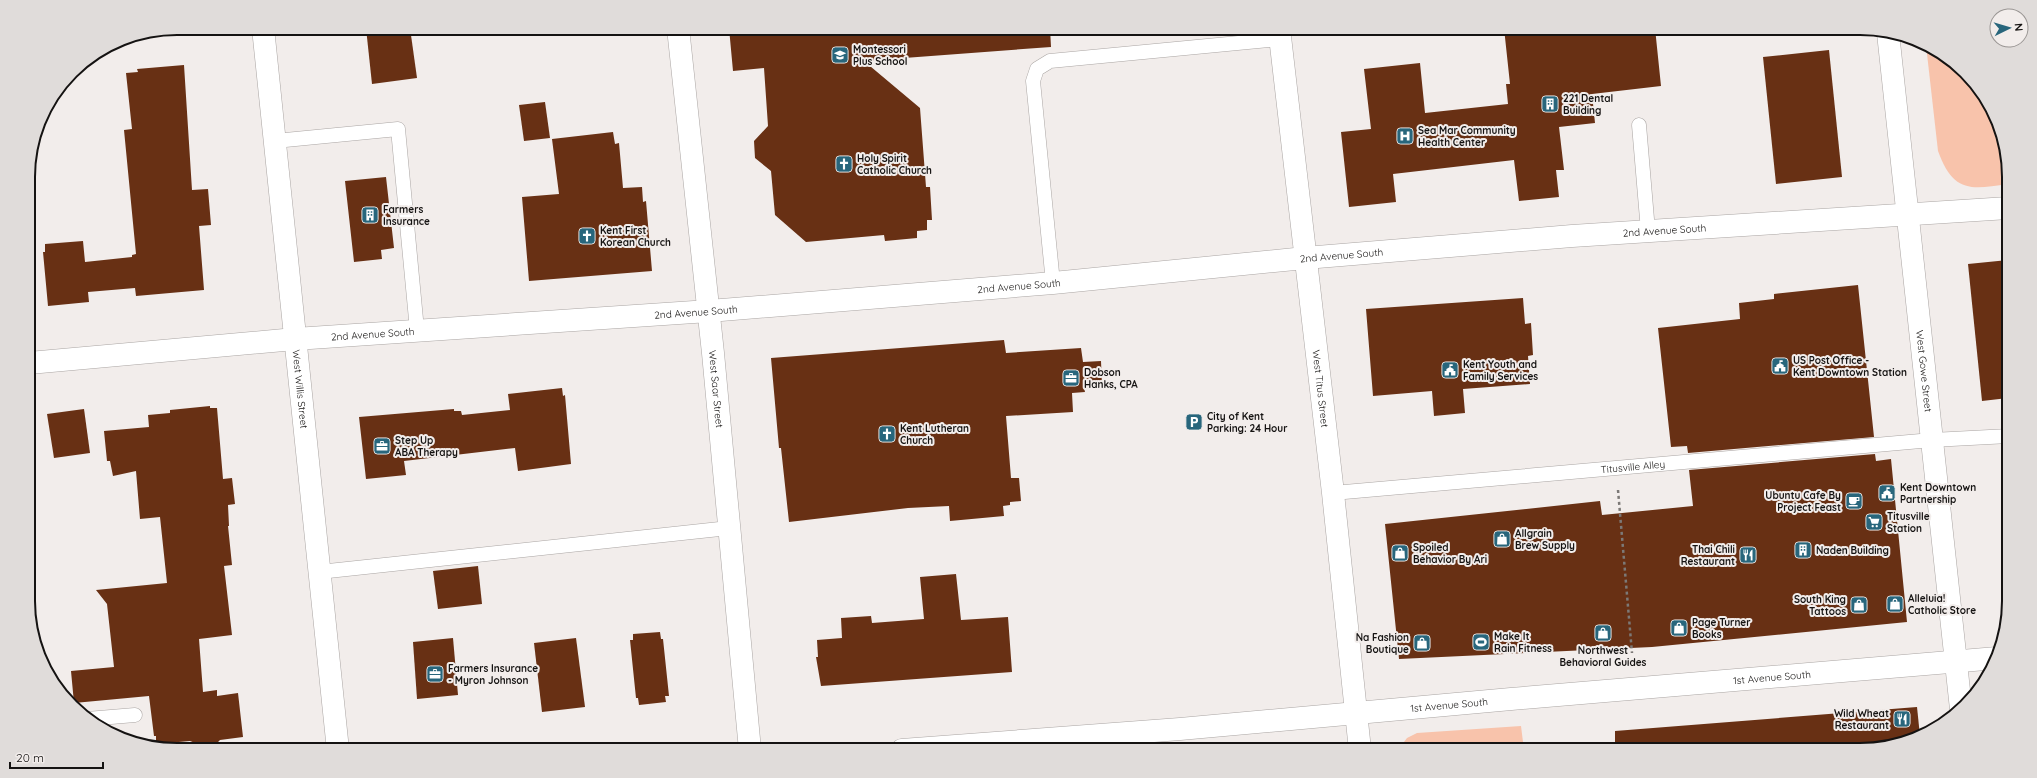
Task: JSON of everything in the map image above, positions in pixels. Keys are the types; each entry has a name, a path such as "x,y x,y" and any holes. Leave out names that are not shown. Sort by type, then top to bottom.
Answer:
{"street":[{"name":"West Willis Street","path":"264,35 337,743"},
{"name":"West Saar Street","path":"679,35 708,311 749,743"},
{"name":"West Titus Street","path":"1280,35 1333,493 1359,743"},
{"name":"West Gowe Street","path":"1889,38 1960,703"},
{"name":"2nd Avenue South","path":"35,362 295,339 708,311 1053,283 1305,258 1648,231 2002,208"},
{"name":"1st Avenue South","path":"990,743 1356,714 1519,698 1990,658"}],"lane":[{"path":"1053,283 1033,81 1037,69 1050,61 1271,35"},
{"path":"1640,125 1648,231"},
{"path":"275,140 398,129 417,330"},
{"name":"Titusville Alley","path":"1333,493 1932,440 2002,436"},
{"path":"319,572 729,528"},
{"path":"97,718 135,715"}],"path":[{"path":"1616,468 1632,654"}],"shaded area":[{"path":"1927,52 1947,64 1961,76 1973,90 1983,106 1991,122 1997,140 2001,158 2002,185 1973,187 1956,181 1944,164 1938,151"},
{"path":"1521,726 1523,743 1403,743 1407,738 1417,733"}],"building":[{"path":"367,35 411,35 417,78 372,84"},
{"name":"Holy Spirit Catholic Church","path":"730,35 1050,35 1051,47 864,61 920,108 926,187 930,187 932,220 927,220 927,230 917,231 917,238 885,241 884,235 806,242 775,215 771,171 755,158 754,141 768,126 764,68 733,71"},
{"path":"1505,35 1656,35 1661,86 1592,94 1595,123 1559,127 1564,170 1556,170 1559,197 1519,201 1514,160 1393,174 1396,202 1349,207 1341,132 1371,129 1364,69 1420,63 1425,113 1508,104 1506,84 1510,84"},
{"path":"1829,50 1842,177 1776,184 1763,57"},
{"path":"184,65 192,190 208,189 211,225 199,226 204,290 136,296 135,288 88,292 89,302 48,306 43,252 45,252 45,244 83,241 85,262 132,257 132,255 136,254 124,130 132,129 126,73 138,72 137,69"},
{"path":"545,102 550,138 524,141 519,105"},
{"name":"Kent First Korean Church","path":"613,132 615,144 619,143 623,188 642,187 643,202 646,201 652,271 529,281 522,197 559,194 552,139"},
{"name":"Farmers Insurance","path":"386,177 394,248 381,250 382,259 354,262 345,181"},
{"path":"2002,261 2002,399 1982,401 1968,264"},
{"path":"1858,285 1874,437 1688,453 1687,446 1671,447 1658,328 1740,319 1739,303 1774,299 1774,294"},
{"name":"Kent Youth and Family Services","path":"1523,298 1525,324 1531,323 1533,355 1528,356 1530,384 1463,389 1465,413 1434,416 1432,391 1373,396 1366,309"},
{"name":"Kent Lutheran Church","path":"1004,340 1006,353 1081,348 1083,362 1101,361 1102,386 1084,388 1085,392 1072,393 1073,412 1006,416 1011,478 1019,478 1021,501 1010,502 1010,505 1003,506 1004,516 950,521 949,506 908,508 789,522 781,448 779,448 771,358"},
{"path":"562,388 563,396 565,395 571,464 518,471 515,448 404,461 406,475 366,479 359,417 454,409 454,411 461,411 462,415 510,410 508,394"},
{"path":"210,406 210,408 217,408 223,479 232,478 235,504 228,505 228,526 232,565 224,566 232,635 199,639 203,692 217,690 217,696 238,693 243,737 220,740 217,743 195,743 190,741 167,743 156,742 149,696 77,703 74,699 71,671 114,667 107,604 96,590 167,583 160,517 140,519 136,471 113,476 110,461 107,461 104,431 149,427 148,415 170,413 170,410"},
{"path":"84,409 90,453 54,458 47,414"},
{"path":"1875,454 1876,461 1891,459 1907,622 1652,647 1399,659 1385,524 1600,501 1602,515 1693,506 1689,470"},
{"path":"478,566 482,604 438,609 433,571"},
{"path":"956,574 961,620 1008,617 1012,672 821,686 816,657 818,657 817,640 842,638 841,618 871,616 872,623 924,619 920,577"},
{"path":"660,632 661,639 663,639 669,696 665,696 666,702 639,705 638,698 636,698 630,640 633,640 633,634"},
{"name":"Farmers Insurance - Myron Johnson","path":"453,638 458,695 417,699 413,642"},
{"path":"576,638 585,707 542,712 534,643"},
{"path":"1917,707 1919,730 1897,738 1870,743 1615,743 1615,731"}],"place":[{"name":"Montessori Plus School","path":"840,55"},
{"name":"221 Dental Building","path":"1550,104"},
{"name":"Sea Mar Community Health Center","path":"1405,136"},
{"name":"Holy Spirit Catholic Church","path":"844,164"},
{"name":"Farmers Insurance","path":"370,215"},
{"name":"Kent First Korean Church","path":"587,236"},
{"name":"US Post Office - Kent Downtown Station","path":"1780,366"},
{"name":"Kent Youth and Family Services","path":"1450,370"},
{"name":"Dobson Hanks, CPA","path":"1071,378"},
{"name":"City of Kent Parking: 24 Hour","path":"1194,422"},
{"name":"Kent Lutheran Church","path":"887,434"},
{"name":"Step Up ABA Therapy","path":"382,446"},
{"name":"Kent Downtown Partnership","path":"1887,493"},
{"name":"Ubuntu Cafe By Project Feast","path":"1854,501"},
{"name":"Titusville Station","path":"1874,522"},
{"name":"Allgrain Brew Supply","path":"1502,539"},
{"name":"Naden Building","path":"1803,550"},
{"name":"Spoiled Behavior By Ari","path":"1400,553"},
{"name":"Thai Chili Restaurant","path":"1748,555"},
{"name":"Alleluia! Catholic Store","path":"1895,604"},
{"name":"South King Tattoos","path":"1859,605"},
{"name":"Page Turner Books","path":"1679,628"},
{"name":"Northwest Behavioral Guides","path":"1603,633"},
{"name":"Make It Rain Fitness","path":"1481,642"},
{"name":"Na Fashion Boutique","path":"1422,643"},
{"name":"Farmers Insurance - Myron Johnson","path":"435,674"},
{"name":"Wild Wheat Restaurant","path":"1902,719"}]}
